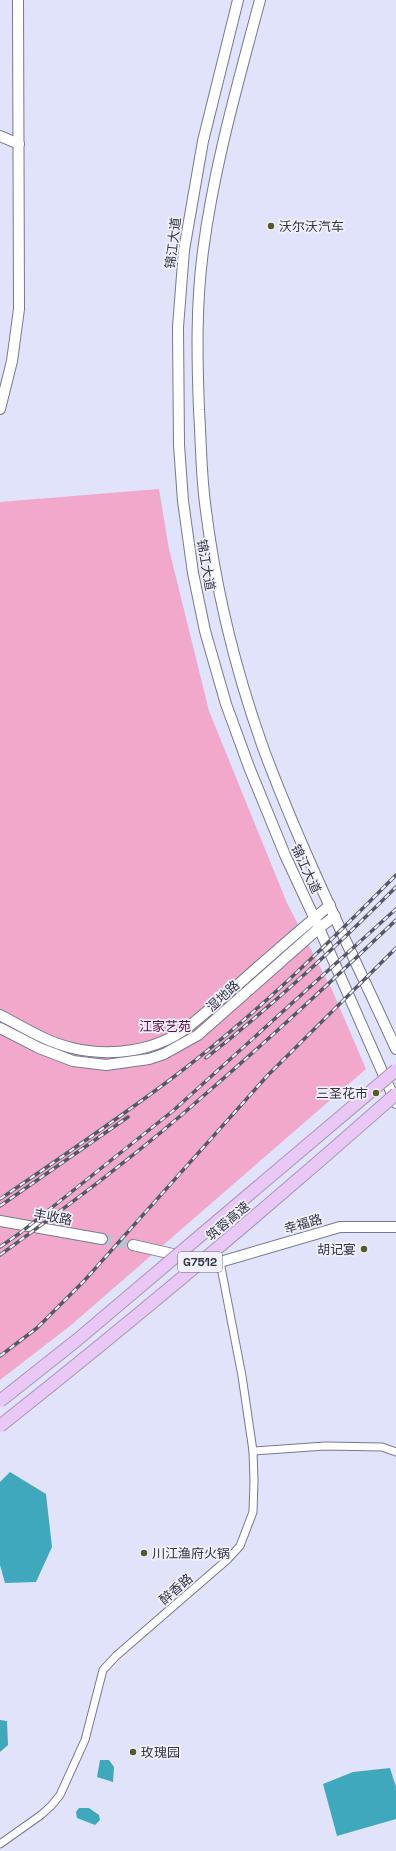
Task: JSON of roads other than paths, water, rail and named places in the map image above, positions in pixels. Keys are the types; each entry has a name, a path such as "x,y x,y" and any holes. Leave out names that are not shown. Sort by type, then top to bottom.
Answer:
{"highway":[{"name":"筑蓉高速","path":"0,1401 83,1335 396,1070"},
{"name":"筑蓉高速","path":"0,1426 76,1366 286,1191 396,1094"}],"main road":[{"path":"0,409 12,361 19,309 20,144 18,0"},
{"name":"锦江大道","path":"238,0 203,141 184,250 178,327 178,381 183,501 195,580 205,630 226,704 248,767 285,855 319,928 396,1103"},
{"name":"锦江大道","path":"260,0 222,142 203,251 198,305 197,346 204,500 212,554 242,681 265,753 308,856 396,1049"},
{"path":"0,136 20,144"},
{"name":"湿地路","path":"0,1015 56,1043 72,1048 94,1052 113,1052 129,1051 148,1046 186,1028 330,905"},
{"name":"湿地路","path":"0,1028 39,1048 73,1061 106,1065 149,1059 164,1054 198,1035 319,928 335,916"},
{"name":"丰收路","path":"0,1221 102,1239"},
{"name":"幸福路","path":"220,1262 340,1227 396,1227"},
{"path":"133,1245 186,1257 220,1262"}],"street":[{"name":"醉香路","path":"0,1844 41,1815 60,1795 85,1740 103,1670 116,1656 240,1546 253,1512 253,1450 242,1376 220,1262"},
{"path":"253,1450 325,1446 382,1447 396,1452"}],"water":[{"path":"10,1472 46,1494 52,1547 36,1582 5,1583 0,1565 0,1482"},
{"path":"0,1720 7,1721 8,1745 0,1752"},
{"path":"100,1760 109,1760 114,1767 113,1782 97,1777"},
{"path":"390,1768 396,1787 396,1819 337,1836 323,1784 353,1772"},
{"path":"79,1808 89,1808 99,1815 100,1820 95,1825 77,1818 76,1812"}],"tunnel":[{"path":"102,1239 133,1245"}],"railway":[{"path":"0,1199 126,1112 197,1059 257,1009 341,930 396,875"},
{"path":"206,1058 304,975 396,887"},
{"path":"0,1247 20,1233 174,1110 396,909"},
{"path":"0,1255 107,1176 184,1113 280,1028 396,920"},
{"path":"0,1356 37,1328 84,1281 268,1075 396,948"},
{"path":"0,1206 128,1117"}],"place":[{"name":"沃尔沃汽车","path":"271,226"},
{"name":"三圣花市","path":"376,1093"},
{"name":"胡记宴","path":"364,1249"},
{"name":"川江渔府火锅","path":"144,1553"},
{"name":"玫瑰园","path":"133,1752"}],"park label":[{"name":"江家艺苑","path":"165,1026"}]}
